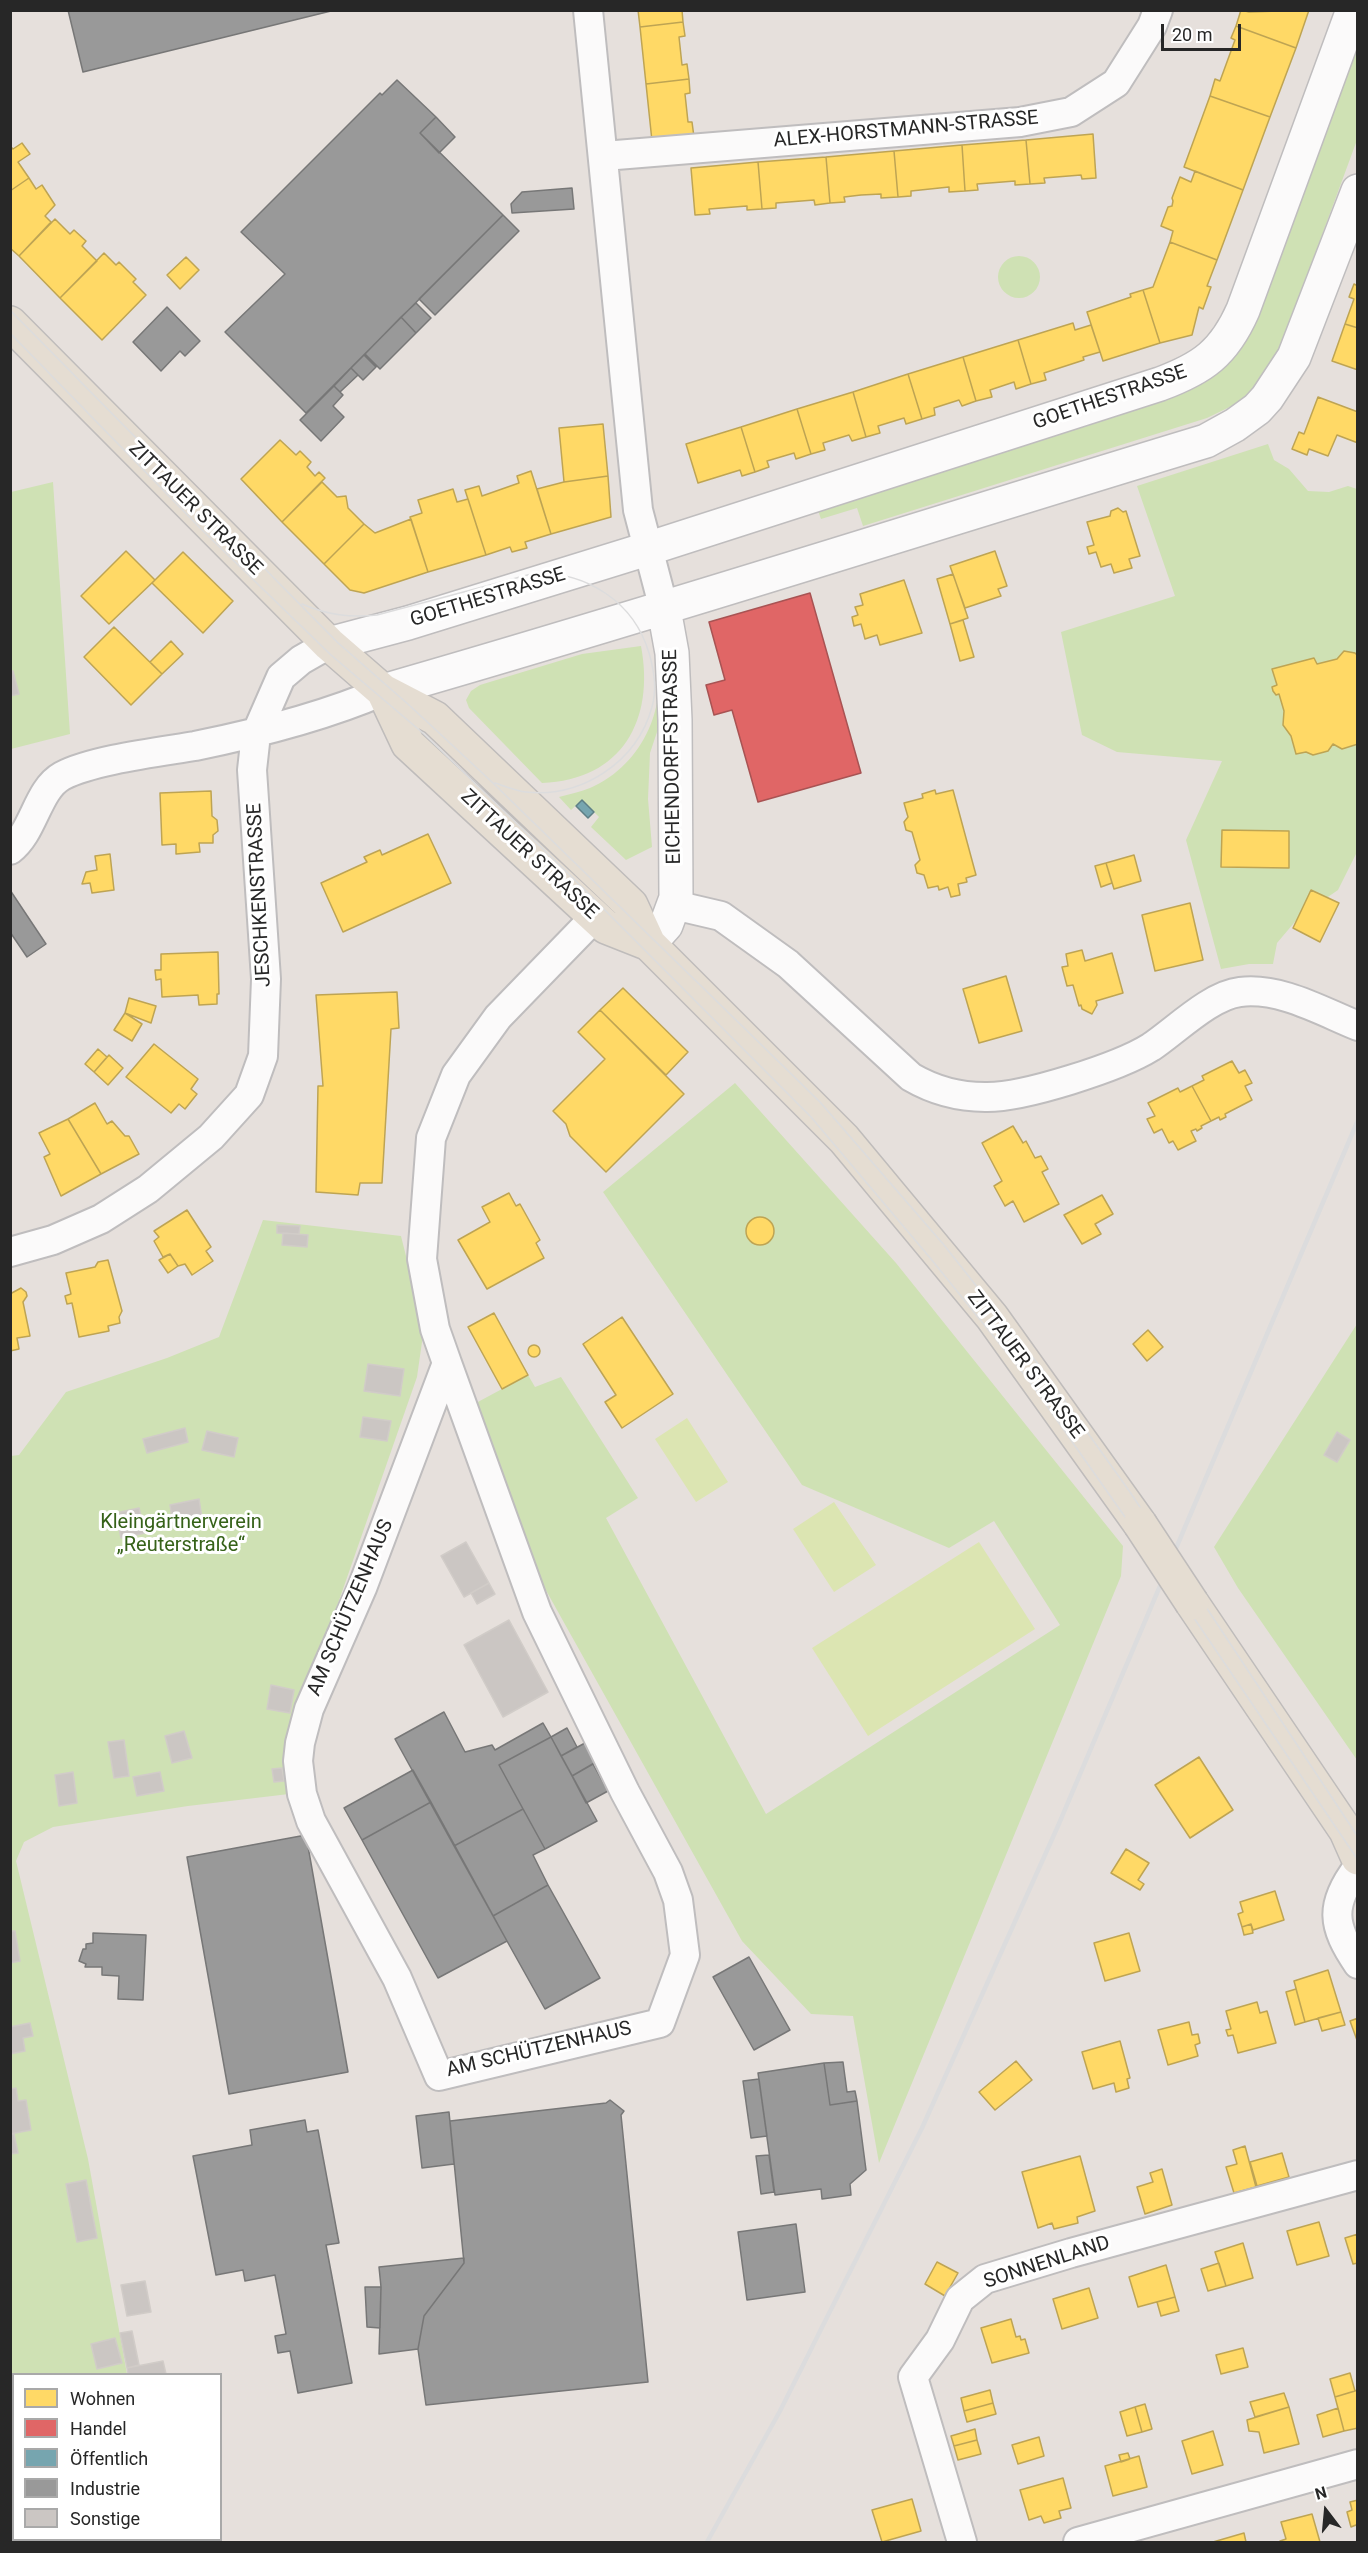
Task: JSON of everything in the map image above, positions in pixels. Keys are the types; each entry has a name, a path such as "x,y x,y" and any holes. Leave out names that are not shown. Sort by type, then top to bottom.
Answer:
{"main road":[{"name":"ZITTAUER STRASSE","path":"10,323 329,644 383,691 435,718 631,905 649,944 858,1157 993,1317 1140,1524 1354,1842"},
{"name":"ZITTAUER STRASSE","path":"383,691 408,744 606,927 649,944"}],"street":[{"path":"588,10 638,510 664,609"},
{"name":"ALEX-HORSTMANN-STRASSE","path":"604,156 1020,122 1071,112 1116,83 1152,26 1158,10"},
{"name":"GOETHESTRASSE","path":"329,644 408,623 647,549 1160,384 1185,375 1206,363 1233,333 1243,310 1353,10"},
{"path":"10,850 27,833 46,794 60,777 115,761 256,734 383,691 664,609 1206,441 1235,425 1267,398 1294,357 1358,191"},
{"name":"EICHENDORFFSTRASSE","path":"649,944 666,925 676,898 675,720 672,653 664,609"},
{"name":"JESCHKENSTRASSE","path":"10,1252 53,1240 101,1219 148,1189 211,1137 249,1095 263,1056 266,979 252,770 256,734 281,677 301,660 329,644"},
{"path":"674,905 721,916 788,964 911,1077 930,1088 963,1096 988,1097 1018,1093 1091,1074 1149,1048 1220,999 1239,992 1272,992 1358,1026"},
{"name":"AM SCHÜTZENHAUS","path":"447,1363 362,1588 309,1709 298,1761 302,1794 311,1821 398,1978 439,2076 660,2023 685,1955 678,1900 668,1872 625,1792 537,1612 435,1329 422,1259 431,1138 456,1075 498,1017 595,916"},
{"path":"1358,1867 1347,1881 1336,1908 1345,1945 1358,1964"},
{"name":"SONNENLAND","path":"962,2542 913,2377 940,2340 960,2299 985,2279 1071,2253 1358,2175"},
{"path":"1078,2542 1358,2464"}],"green space":[{"path":"1357,19 1357,140 1279,352 1255,387 1242,401 1207,418 863,526 857,508 821,519 815,502 1217,371"},
{"path":"1019,256 1027,257 1034,262 1039,269 1039,285 1034,292 1027,297 1019,298 1011,297 1004,292 999,285 998,277 999,269 1004,262 1011,257"},
{"path":"1268,444 1274,460 1289,469 1308,491 1329,492 1348,486 1357,489 1357,852 1338,890 1299,917 1277,943 1273,964 1249,964 1221,969 1186,840 1222,761 1117,752 1082,735 1061,632 1175,596 1137,486"},
{"path":"53,482 70,734 11,749 11,492"},
{"path":"662,645 661,708 658,729 650,753 648,799 652,847 626,860 591,827 599,817 582,800 571,810 559,797 590,788 609,778 639,747 656,709 659,688 658,667 653,646"},
{"path":"641,646 644,673 643,698 637,721 627,741 612,758 593,771 570,779 542,783 469,708 466,700 471,691 480,685 582,654"},
{"path":"735,1083 896,1263 1123,1546 1121,1576 879,2163 853,2016 811,2014 742,1941 543,1585 476,1403 528,1375 535,1387 561,1377 638,1498 606,1518 766,1814 1060,1625 994,1521 949,1548 802,1485 603,1192"},
{"name":"Kleingärtnerverein „Reuterstraße“","path":"263,1220 401,1236 424,1328 417,1377 298,1718 289,1794 188,1806 53,1827 24,1842 16,1861 88,2159 127,2373 12,2373 12,2541 159,2542 11,2542 11,1456 19,1455 66,1392 167,1358 219,1337"},
{"path":"1357,1324 1357,1760 1238,1588 1214,1547"},
{"path":"687,1418 728,1482 696,1502 655,1439"},
{"path":"834,1502 876,1565 834,1592 793,1529"},
{"path":"979,1542 1035,1629 868,1736 812,1648"}],"building: Wohnen":[{"path":"638,10 682,10 683,22 640,27"},
{"path":"1241,10 1249,12 1309,10 1296,48 1236,26"},
{"path":"683,22 685,36 679,37 682,65 687,64 689,79 646,84 640,27"},
{"path":"1236,26 1296,48 1270,117 1210,96 1215,79 1220,81 1235,40 1231,38"},
{"path":"689,79 690,93 685,94 688,122 692,122 694,137 652,141 646,84"},
{"path":"1210,96 1270,117 1243,190 1184,167"},
{"path":"1093,134 1096,178 1082,179 1081,175 1044,178 1045,183 1030,184 1026,140"},
{"path":"1026,140 1030,184 1015,185 1015,181 977,184 978,190 965,191 962,145"},
{"path":"22,143 30,154 18,162 29,178 10,191 10,146 13,149"},
{"path":"962,145 965,191 949,192 949,187 911,191 911,196 898,197 894,151"},
{"path":"894,151 898,197 881,198 881,194 861,195 844,197 845,202 830,203 826,157"},
{"path":"826,157 830,203 815,205 814,200 776,203 776,208 762,209 758,162"},
{"path":"758,162 762,209 747,210 747,206 709,209 710,214 695,215 691,168"},
{"path":"1195,171 1243,190 1217,260 1170,242 1173,231 1161,226 1168,207 1172,206 1172,198 1180,177 1191,182"},
{"path":"29,178 36,189 42,185 55,205 45,216 51,222 19,256 10,248 10,191"},
{"path":"55,219 70,234 74,230 86,241 82,246 97,261 60,298 19,256"},
{"path":"1170,242 1217,260 1207,286 1211,287 1203,309 1199,307 1192,335 1160,343 1143,290 1153,287"},
{"path":"104,253 116,265 119,262 136,279 133,282 146,295 102,340 60,298"},
{"path":"186,257 199,270 180,289 167,275"},
{"path":"1354,284 1358,286 1358,328 1345,324 1354,299 1349,297"},
{"path":"1143,290 1160,343 1103,361 1087,312 1131,297 1130,294"},
{"path":"1073,323 1075,330 1091,325 1100,352 1083,357 1084,360 1044,373 1046,380 1031,384 1018,340"},
{"path":"1345,324 1358,328 1358,370 1332,361"},
{"path":"1018,340 1031,384 1016,389 1014,382 990,390 992,397 976,401 963,357"},
{"path":"963,357 976,401 962,406 959,400 934,408 935,415 922,419 908,374"},
{"path":"908,374 922,419 906,424 904,418 878,426 880,433 866,437 853,392"},
{"path":"853,392 866,437 852,441 849,435 823,443 825,450 811,454 797,409"},
{"path":"1318,397 1358,412 1358,443 1337,435 1328,456 1309,449 1307,455 1292,449 1299,432 1304,434"},
{"path":"797,409 811,454 796,459 794,453 767,461 769,467 755,472 741,427"},
{"path":"603,424 608,476 564,482 559,428"},
{"path":"741,427 755,472 742,476 740,470 698,483 686,444"},
{"path":"280,440 296,455 300,451 311,462 307,467 315,476 319,472 325,478 282,522 241,479"},
{"path":"531,471 551,534 525,542 527,548 512,552 510,547 486,555 465,490 479,486 482,496 519,483 517,476"},
{"path":"608,476 611,517 551,534 537,489 564,482"},
{"path":"322,482 337,497 346,496 348,508 364,524 324,564 282,522"},
{"path":"453,489 457,502 468,499 486,555 428,572 410,517 422,513 418,500"},
{"path":"1118,508 1123,512 1126,511 1140,556 1129,559 1132,568 1114,573 1111,564 1101,567 1096,552 1089,554 1087,547 1094,545 1087,522 1110,516 1111,511"},
{"path":"411,519 428,572 364,593 350,590 324,564 364,524 375,533"},
{"path":"126,551 155,580 109,624 81,596"},
{"path":"995,551 1007,586 998,589 1001,596 965,608 950,566"},
{"path":"183,552 233,601 203,633 152,583"},
{"path":"953,574 968,618 950,624 937,579"},
{"path":"904,580 922,633 880,645 877,635 865,639 861,624 854,626 852,617 858,615 855,607 863,605 860,594"},
{"path":"963,620 974,657 960,661 950,624"},
{"path":"114,627 162,674 131,705 84,657"},
{"path":"171,641 183,654 162,674 150,662"},
{"path":"1344,651 1355,653 1358,656 1358,744 1342,749 1333,744 1328,751 1313,755 1306,752 1296,754 1291,736 1283,725 1284,711 1279,694 1276,695 1273,691 1272,687 1277,685 1272,669 1314,658 1317,664 1337,659"},
{"path":"935,790 936,794 953,790 976,875 966,878 967,882 958,884 960,895 951,897 948,887 939,890 938,886 928,888 924,875 917,873 915,865 920,860 912,832 906,830 904,822 908,817 904,803 923,798 922,794"},
{"path":"211,791 212,816 217,820 218,831 213,835 213,843 199,843 200,852 176,854 176,844 162,845 160,793"},
{"path":"1222,830 1289,831 1289,868 1221,867"},
{"path":"428,834 451,883 343,932 321,883 367,862 364,857 380,850 382,855"},
{"path":"110,854 114,890 92,893 90,883 82,884 86,872 97,870 95,856"},
{"path":"1134,855 1141,881 1114,889 1106,863"},
{"path":"1106,863 1112,883 1101,887 1095,866"},
{"path":"1311,890 1339,903 1320,942 1293,928"},
{"path":"1190,903 1203,960 1155,971 1142,915"},
{"path":"1082,950 1085,961 1112,953 1123,993 1096,1001 1097,1005 1092,1014 1082,1009 1081,1005 1079,1006 1073,985 1067,986 1062,967 1068,966 1066,954"},
{"path":"218,952 219,994 217,994 217,1004 199,1005 198,995 162,997 161,979 156,980 155,970 161,970 161,954"},
{"path":"1006,976 1022,1031 979,1043 963,989"},
{"path":"623,988 688,1052 666,1075 600,1010"},
{"path":"397,992 399,1028 391,1029 382,1183 360,1183 358,1195 316,1192 318,1086 323,1086 316,995"},
{"path":"129,998 156,1006 151,1023 125,1013"},
{"path":"600,1010 684,1094 606,1172 570,1136 566,1124 553,1111 605,1059 578,1032"},
{"path":"125,1013 142,1024 132,1041 114,1030"},
{"path":"154,1044 198,1079 191,1089 197,1094 185,1109 179,1104 171,1113 126,1077"},
{"path":"98,1049 107,1057 94,1072 85,1064"},
{"path":"109,1055 123,1068 108,1085 94,1072"},
{"path":"1232,1061 1239,1073 1245,1070 1252,1083 1245,1086 1252,1100 1225,1114 1226,1117 1220,1120 1219,1117 1211,1121 1192,1086 1204,1080 1202,1076"},
{"path":"1192,1086 1211,1121 1197,1131 1196,1129 1191,1131 1196,1141 1178,1150 1173,1141 1169,1143 1162,1129 1154,1133 1147,1119 1155,1116 1148,1103 1178,1088 1180,1092"},
{"path":"95,1103 107,1124 112,1121 125,1136 129,1136 139,1154 101,1174 68,1119"},
{"path":"68,1119 101,1174 61,1196 44,1157 50,1154 39,1133"},
{"path":"1013,1126 1023,1143 1026,1141 1035,1158 1041,1156 1048,1169 1042,1172 1059,1204 1024,1222 1013,1201 1005,1206 994,1186 1002,1181 982,1143"},
{"path":"509,1193 516,1206 520,1204 540,1240 536,1243 544,1258 487,1289 458,1240 490,1222 482,1207"},
{"path":"1102,1195 1113,1214 1095,1224 1101,1234 1082,1244 1064,1215"},
{"path":"187,1210 211,1247 206,1251 213,1261 192,1275 185,1264 178,1266 170,1254 163,1257 154,1241 159,1237 154,1231"},
{"path":"760,1217 770,1221 774,1231 770,1241 760,1245 750,1241 746,1231 750,1221"},
{"path":"170,1254 178,1266 168,1273 159,1260"},
{"path":"108,1260 122,1311 119,1317 120,1323 108,1326 109,1331 79,1337 72,1303 67,1304 65,1296 71,1294 66,1273 95,1267 98,1262"},
{"path":"21,1288 27,1296 23,1302 30,1336 17,1338 19,1349 10,1351 10,1294"},
{"path":"494,1313 528,1375 502,1389 468,1327"},
{"path":"622,1317 673,1394 622,1428 605,1402 616,1395 583,1344"},
{"path":"1148,1330 1163,1347 1147,1361 1133,1344"},
{"path":"534,1345 540,1351 534,1357 528,1351"},
{"path":"1199,1757 1233,1810 1190,1838 1155,1785"},
{"path":"1126,1849 1149,1863 1138,1880 1144,1884 1140,1890 1111,1873"},
{"path":"1275,1891 1284,1920 1253,1930 1251,1924 1242,1927 1238,1914 1243,1912 1240,1902"},
{"path":"1251,1924 1253,1933 1244,1935 1242,1927"},
{"path":"1129,1933 1140,1971 1105,1981 1094,1943"},
{"path":"1328,1970 1341,2012 1305,2022 1294,1981"},
{"path":"1296,1989 1305,2022 1295,2025 1286,1992"},
{"path":"1257,2002 1260,2013 1267,2011 1276,2043 1238,2053 1233,2035 1228,2036 1226,2030 1231,2029 1226,2011"},
{"path":"1341,2012 1345,2025 1322,2031 1318,2018"},
{"path":"1358,2018 1358,2043 1350,2021"},
{"path":"1189,2022 1192,2035 1198,2034 1200,2043 1195,2045 1198,2056 1168,2065 1158,2030"},
{"path":"1120,2041 1130,2078 1127,2079 1129,2088 1116,2092 1114,2083 1093,2089 1082,2052"},
{"path":"1016,2061 1032,2080 995,2110 979,2092"},
{"path":"1245,2146 1256,2187 1234,2193 1226,2167 1237,2164 1233,2150"},
{"path":"1282,2153 1289,2177 1257,2186 1250,2162"},
{"path":"1080,2156 1095,2211 1077,2217 1078,2223 1054,2229 1052,2223 1038,2228 1022,2172"},
{"path":"1162,2169 1172,2205 1145,2214 1137,2187 1153,2182 1150,2173"},
{"path":"1319,2222 1329,2256 1297,2265 1287,2231"},
{"path":"1358,2234 1358,2263 1353,2264 1345,2238"},
{"path":"1243,2243 1253,2278 1226,2286 1215,2252"},
{"path":"937,2262 958,2273 945,2296 925,2284"},
{"path":"1219,2263 1226,2286 1208,2291 1201,2269"},
{"path":"1166,2265 1175,2297 1138,2307 1129,2277"},
{"path":"1089,2288 1098,2318 1062,2329 1053,2299"},
{"path":"1175,2297 1179,2311 1161,2316 1157,2302"},
{"path":"1011,2319 1016,2337 1020,2336 1021,2340 1025,2339 1029,2353 992,2363 981,2328"},
{"path":"1243,2348 1248,2367 1221,2374 1216,2355"},
{"path":"1350,2373 1355,2391 1335,2397 1330,2379"},
{"path":"990,2390 993,2403 964,2411 961,2398"},
{"path":"1358,2390 1358,2428 1344,2431 1335,2397"},
{"path":"1284,2393 1289,2407 1255,2417 1250,2402"},
{"path":"993,2403 996,2414 967,2422 964,2411"},
{"path":"1145,2404 1152,2429 1142,2432 1135,2407"},
{"path":"1135,2407 1142,2432 1127,2436 1120,2412"},
{"path":"1289,2407 1299,2444 1264,2453 1259,2432 1249,2431 1247,2420"},
{"path":"1338,2408 1344,2431 1323,2437 1317,2415"},
{"path":"975,2429 977,2440 954,2446 951,2436"},
{"path":"1213,2431 1223,2465 1192,2474 1182,2441"},
{"path":"1039,2437 1044,2456 1018,2464 1012,2445"},
{"path":"977,2440 981,2454 958,2460 954,2446"},
{"path":"1128,2453 1130,2459 1121,2462 1119,2455"},
{"path":"1139,2456 1147,2487 1113,2496 1105,2466"},
{"path":"1063,2478 1071,2508 1059,2511 1061,2518 1044,2523 1041,2516 1029,2520 1020,2490"},
{"path":"912,2499 921,2531 882,2542 872,2510"},
{"path":"1358,2500 1358,2529 1356,2525 1351,2527 1347,2512 1352,2510 1350,2502"},
{"path":"1312,2514 1320,2542 1280,2542 1286,2539 1281,2522"},
{"path":"1244,2533 1246,2542 1213,2542"}],"building: Handel":[{"path":"810,593 861,773 758,802 732,710 714,715 706,685 725,680 709,622"}],"building: Öffentlich":[{"path":"582,800 594,812 588,818 576,806"}],"building: Industrie":[{"path":"68,10 335,10 83,72"},
{"path":"397,80 436,117 420,133 503,215 306,413 225,332 285,274 241,232 380,93 382,95"},
{"path":"436,117 455,137 439,153 420,133"},
{"path":"572,188 574,209 512,213 511,204 522,192"},
{"path":"503,215 519,231 435,315 419,299"},
{"path":"416,303 431,318 416,333 401,317"},
{"path":"167,307 200,341 185,356 180,351 161,371 133,342"},
{"path":"401,317 416,333 380,369 365,354"},
{"path":"364,355 376,367 363,380 351,368"},
{"path":"351,368 358,375 340,392 334,386"},
{"path":"334,386 343,395 333,406 344,417 321,441 300,420"},
{"path":"10,890 46,944 27,957 10,932"},
{"path":"444,1712 465,1752 492,1745 495,1750 543,1723 551,1737 499,1765 523,1809 454,1846 395,1739"},
{"path":"567,1728 577,1747 561,1756 551,1737"},
{"path":"551,1737 597,1821 545,1849 499,1765"},
{"path":"585,1743 596,1762 572,1776 561,1756"},
{"path":"593,1764 608,1791 586,1803 572,1776"},
{"path":"413,1770 431,1802 362,1840 344,1808"},
{"path":"431,1802 507,1941 438,1978 362,1840"},
{"path":"523,1809 545,1849 533,1855 548,1885 493,1916 454,1846"},
{"path":"306,1835 348,2072 229,2094 187,1857"},
{"path":"548,1885 600,1978 545,2009 493,1916"},
{"path":"93,1933 146,1935 143,2000 118,1999 119,1976 102,1975 102,1967 85,1967 86,1964 79,1961 83,1949 86,1949 86,1944 93,1943"},
{"path":"749,1957 790,2030 754,2050 713,1977"},
{"path":"843,2062 847,2092 855,2091 857,2101 830,2105 824,2063"},
{"path":"824,2063 830,2105 857,2101 866,2170 850,2184 851,2195 822,2199 821,2189 775,2195 758,2073"},
{"path":"759,2079 767,2136 751,2138 743,2081"},
{"path":"610,2100 624,2111 621,2115 648,2382 426,2405 418,2349 424,2316 464,2263 450,2121 606,2103"},
{"path":"449,2112 454,2164 422,2168 416,2116"},
{"path":"305,2120 307,2132 318,2130 339,2243 326,2245 352,2383 298,2393 290,2351 278,2353 275,2336 286,2334 275,2275 245,2281 243,2270 216,2275 193,2156 252,2145 250,2130"},
{"path":"769,2155 774,2192 761,2194 756,2156"},
{"path":"796,2224 805,2292 747,2300 738,2232"},
{"path":"464,2258 464,2263 424,2316 418,2349 379,2354 381,2287 379,2267"},
{"path":"365,2287 381,2287 380,2328 367,2327"}],"building: Sonstige":[{"path":"10,671 13,671 19,694 10,696"},
{"path":"277,1225 300,1226 299,1234 277,1233"},
{"path":"283,1233 308,1235 307,1247 282,1245"},
{"path":"368,1364 404,1369 400,1396 364,1391"},
{"path":"363,1417 391,1421 387,1441 360,1437"},
{"path":"185,1428 188,1442 147,1453 143,1439"},
{"path":"207,1431 238,1438 234,1457 202,1450"},
{"path":"1337,1432 1350,1440 1337,1462 1324,1455"},
{"path":"199,1499 202,1518 173,1524 170,1505"},
{"path":"139,1508 145,1533 121,1538 116,1513"},
{"path":"466,1542 489,1583 464,1597 441,1556"},
{"path":"489,1583 495,1594 477,1604 471,1593"},
{"path":"509,1620 548,1692 503,1717 464,1645"},
{"path":"271,1685 294,1690 290,1713 267,1709"},
{"path":"184,1731 192,1758 172,1763 165,1736"},
{"path":"124,1740 129,1776 114,1778 108,1742"},
{"path":"282,1768 284,1781 274,1782 272,1769"},
{"path":"73,1772 77,1803 59,1806 55,1775"},
{"path":"160,1772 164,1791 137,1796 133,1777"},
{"path":"10,1931 15,1931 20,1961 10,1963"},
{"path":"30,2023 33,2036 23,2038 25,2051 10,2054 10,2027"},
{"path":"16,2088 18,2101 26,2100 31,2130 10,2134 10,2089"},
{"path":"10,2134 14,2134 18,2153 10,2154"},
{"path":"86,2180 97,2238 77,2242 66,2184"},
{"path":"145,2281 151,2312 127,2316 121,2285"},
{"path":"132,2331 139,2365 127,2368 120,2333"},
{"path":"115,2338 122,2363 97,2369 91,2344"},
{"path":"163,2361 166,2373 128,2373 127,2368"}],"tram line":[{"path":"10,310 337,642 493,783 820,1102 944,1245 1042,1369 1130,1492 1358,1837"},
{"path":"10,333 201,529 331,655 424,734 567,872 811,1117 931,1259 1028,1379 1137,1534 1358,1860"},
{"path":"302,604 339,615 377,615 535,573 554,574 590,584 620,605 642,635 649,653 654,680 652,707 645,727 634,744 620,760 604,772 587,782 567,789 526,792 495,783"}],"railway":[{"path":"707,2542 780,2411 922,2128 1058,1826 1358,1120"}]}
